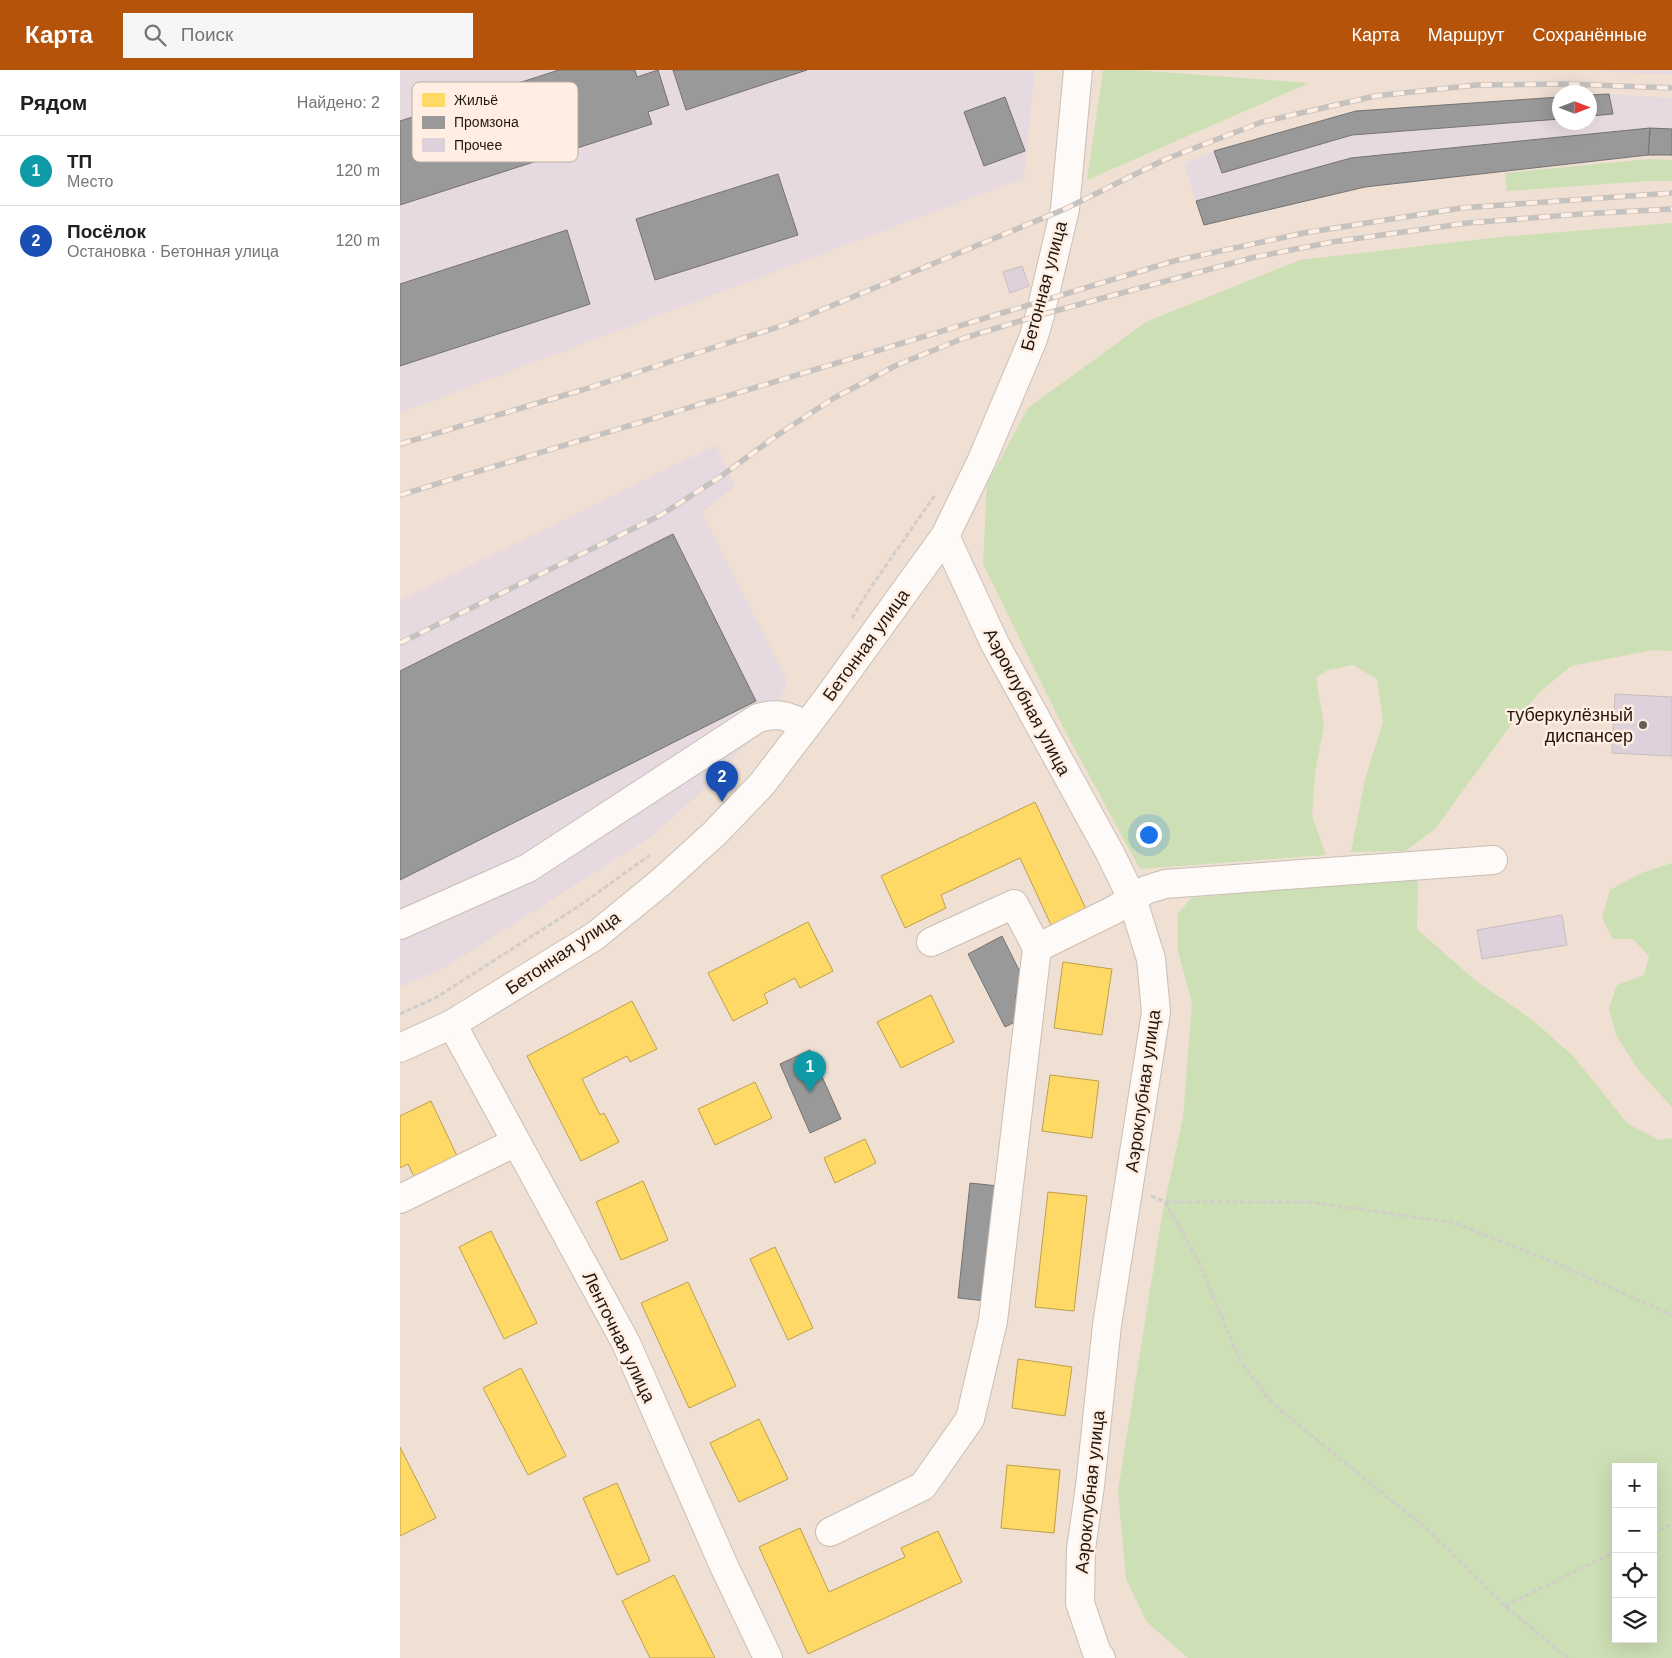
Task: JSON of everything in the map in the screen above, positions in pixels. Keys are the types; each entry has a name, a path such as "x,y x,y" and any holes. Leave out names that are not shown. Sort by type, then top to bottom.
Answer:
{"street":[{"name":"Бетонная улица","path":"400,1048 452,1024 595,936 661,882 715,833 762,784 944,536 981,462 1033,339 1040,315 1065,209 1078,70"},
{"name":"Аэроклубная улица","path":"944,536 995,644 1110,853 1132,898 1151,959 1156,1012 1108,1325 1081,1549 1080,1604 1101,1658"},
{"path":"400,925 528,868 758,718 773,714 787,716 807,725"},
{"path":"1037,948 1114,910 1146,890 1165,884 1493,860"},
{"path":"830,1532 922,1486 970,1419 993,1321 1037,948 1014,904 931,942"},
{"name":"Ленточная улица","path":"452,1024 626,1343 724,1566 768,1658"},
{"path":"400,1199 516,1142"}],"path":[{"path":"850,620 938,491"},
{"path":"400,1014 437,996 578,906 657,850"},
{"path":"1130,1186 1165,1202 1310,1202 1455,1224 1553,1262 1672,1315"},
{"path":"1165,1202 1198,1260 1240,1361 1274,1405 1428,1530 1505,1606 1568,1658"},
{"path":"1657,1531 1672,1524"},
{"path":"1505,1606 1612,1553"}],"shaded area":[{"path":"400,70 1035,70 1024,178 400,413"},
{"path":"1585,70 1672,70 1672,75"},
{"path":"1597,95 1672,98 1672,155 1648,155 1365,187 1204,225 1184,163 1214,151 1552,98 1552,130 1597,130"},
{"path":"716,445 735,486 702,513 788,682 773,714 709,785 651,837 444,968 400,987 400,600"}],"green space":[{"path":"1103,70 1135,70 1309,83 1087,180"},
{"path":"1649,159 1672,160 1672,181 1507,191 1505,173"},
{"path":"1672,223 1672,651 1653,650 1571,666 1541,691 1513,722 1435,829 1405,851 1351,852 1365,779 1383,722 1377,679 1353,665 1328,670 1316,678 1324,726 1315,773 1312,816 1326,855 1140,869 1063,727 983,564 987,484 1028,408 1146,322 1300,260 1500,237"},
{"path":"1672,863 1672,1107 1639,1071 1616,1035 1609,1008 1617,985 1644,975 1649,956 1633,939 1613,939 1602,918 1610,890 1641,873"},
{"path":"1418,876 1417,929 1475,980 1534,1021 1574,1057 1628,1124 1659,1140 1672,1138 1672,1658 1188,1658 1147,1622 1126,1579 1118,1491 1162,1215 1183,1118 1192,1003 1178,951 1178,914 1191,898"}],"building: Жильё":[{"path":"1035,802 1087,911 1052,927 1020,858 941,895 946,908 905,928 881,876"},
{"path":"808,922 833,971 800,988 795,978 764,994 768,1003 733,1021 708,973"},
{"path":"1063,962 1112,969 1102,1035 1054,1028"},
{"path":"931,995 954,1042 901,1068 877,1022"},
{"path":"632,1001 657,1049 630,1062 627,1056 582,1079 600,1115 604,1113 619,1142 581,1161 527,1056"},
{"path":"1050,1075 1099,1081 1092,1138 1042,1131"},
{"path":"755,1082 772,1118 715,1145 698,1109"},
{"path":"431,1101 459,1160 416,1181 408,1164 400,1168 400,1116"},
{"path":"865,1139 876,1163 835,1183 824,1158"},
{"path":"643,1181 668,1240 621,1260 596,1202"},
{"path":"1048,1192 1087,1196 1074,1311 1035,1307"},
{"path":"491,1231 537,1323 504,1339 459,1247"},
{"path":"775,1247 813,1328 788,1340 750,1259"},
{"path":"688,1282 736,1386 689,1408 641,1303"},
{"path":"1018,1359 1072,1367 1065,1416 1012,1408"},
{"path":"521,1368 566,1456 528,1475 483,1388"},
{"path":"759,1419 788,1479 739,1502 710,1443"},
{"path":"400,1447 436,1518 400,1536"},
{"path":"1007,1465 1060,1470 1054,1533 1001,1528"},
{"path":"617,1483 650,1561 617,1575 583,1498"},
{"path":"800,1528 829,1592 905,1557 901,1548 938,1531 962,1582 808,1654 759,1547"},
{"path":"674,1575 715,1658 650,1658 622,1601"}],"building: Промзона":[{"path":"559,70 635,70 637,77 658,70 669,105 648,112 652,124 578,148 578,82 522,82"},
{"path":"673,70 807,70 686,110"},
{"path":"1609,94 1613,114 1597,115 1597,95"},
{"path":"1005,97 1025,151 984,166 964,112"},
{"path":"1552,98 1552,120 1352,135 1222,173 1214,151 1356,111"},
{"path":"412,117 412,162 534,162 400,205 400,121"},
{"path":"1650,128 1672,129 1672,155 1648,155"},
{"path":"1650,128 1648,155 1365,187 1204,225 1196,201 1351,158"},
{"path":"778,174 798,235 655,280 636,219"},
{"path":"567,230 590,304 400,366 400,284"},
{"path":"673,534 756,701 400,880 400,671"},
{"path":"1002,936 1028,988 1015,995 1025,1017 1005,1027 968,954"},
{"path":"810,1050 841,1119 810,1133 780,1064"},
{"path":"970,1183 998,1186 986,1301 958,1298"}],"building: Прочее":[{"path":"1022,266 1029,286 1010,293 1003,272"},
{"name":"туберкулёзный диспансер","path":"1615,694 1672,697 1672,756 1612,753"},
{"path":"1562,915 1567,945 1482,959 1477,930"}],"railway":[{"path":"400,444 582,390 790,323 1065,209 1166,159 1262,122 1375,96 1476,85 1567,84 1672,88"},
{"path":"400,495 1174,261 1304,233 1461,208 1672,193"},
{"path":"400,643 661,515 720,477 779,434 834,398 897,365 964,338 1040,315 1255,257 1332,242 1468,223 1672,209"}],"place":[{"name":"туберкулёзный диспансер","path":"1643,725"},
{"name":"Посёлок","path":"722,802"},
{"name":"ТП","path":"810,1092"}]}
